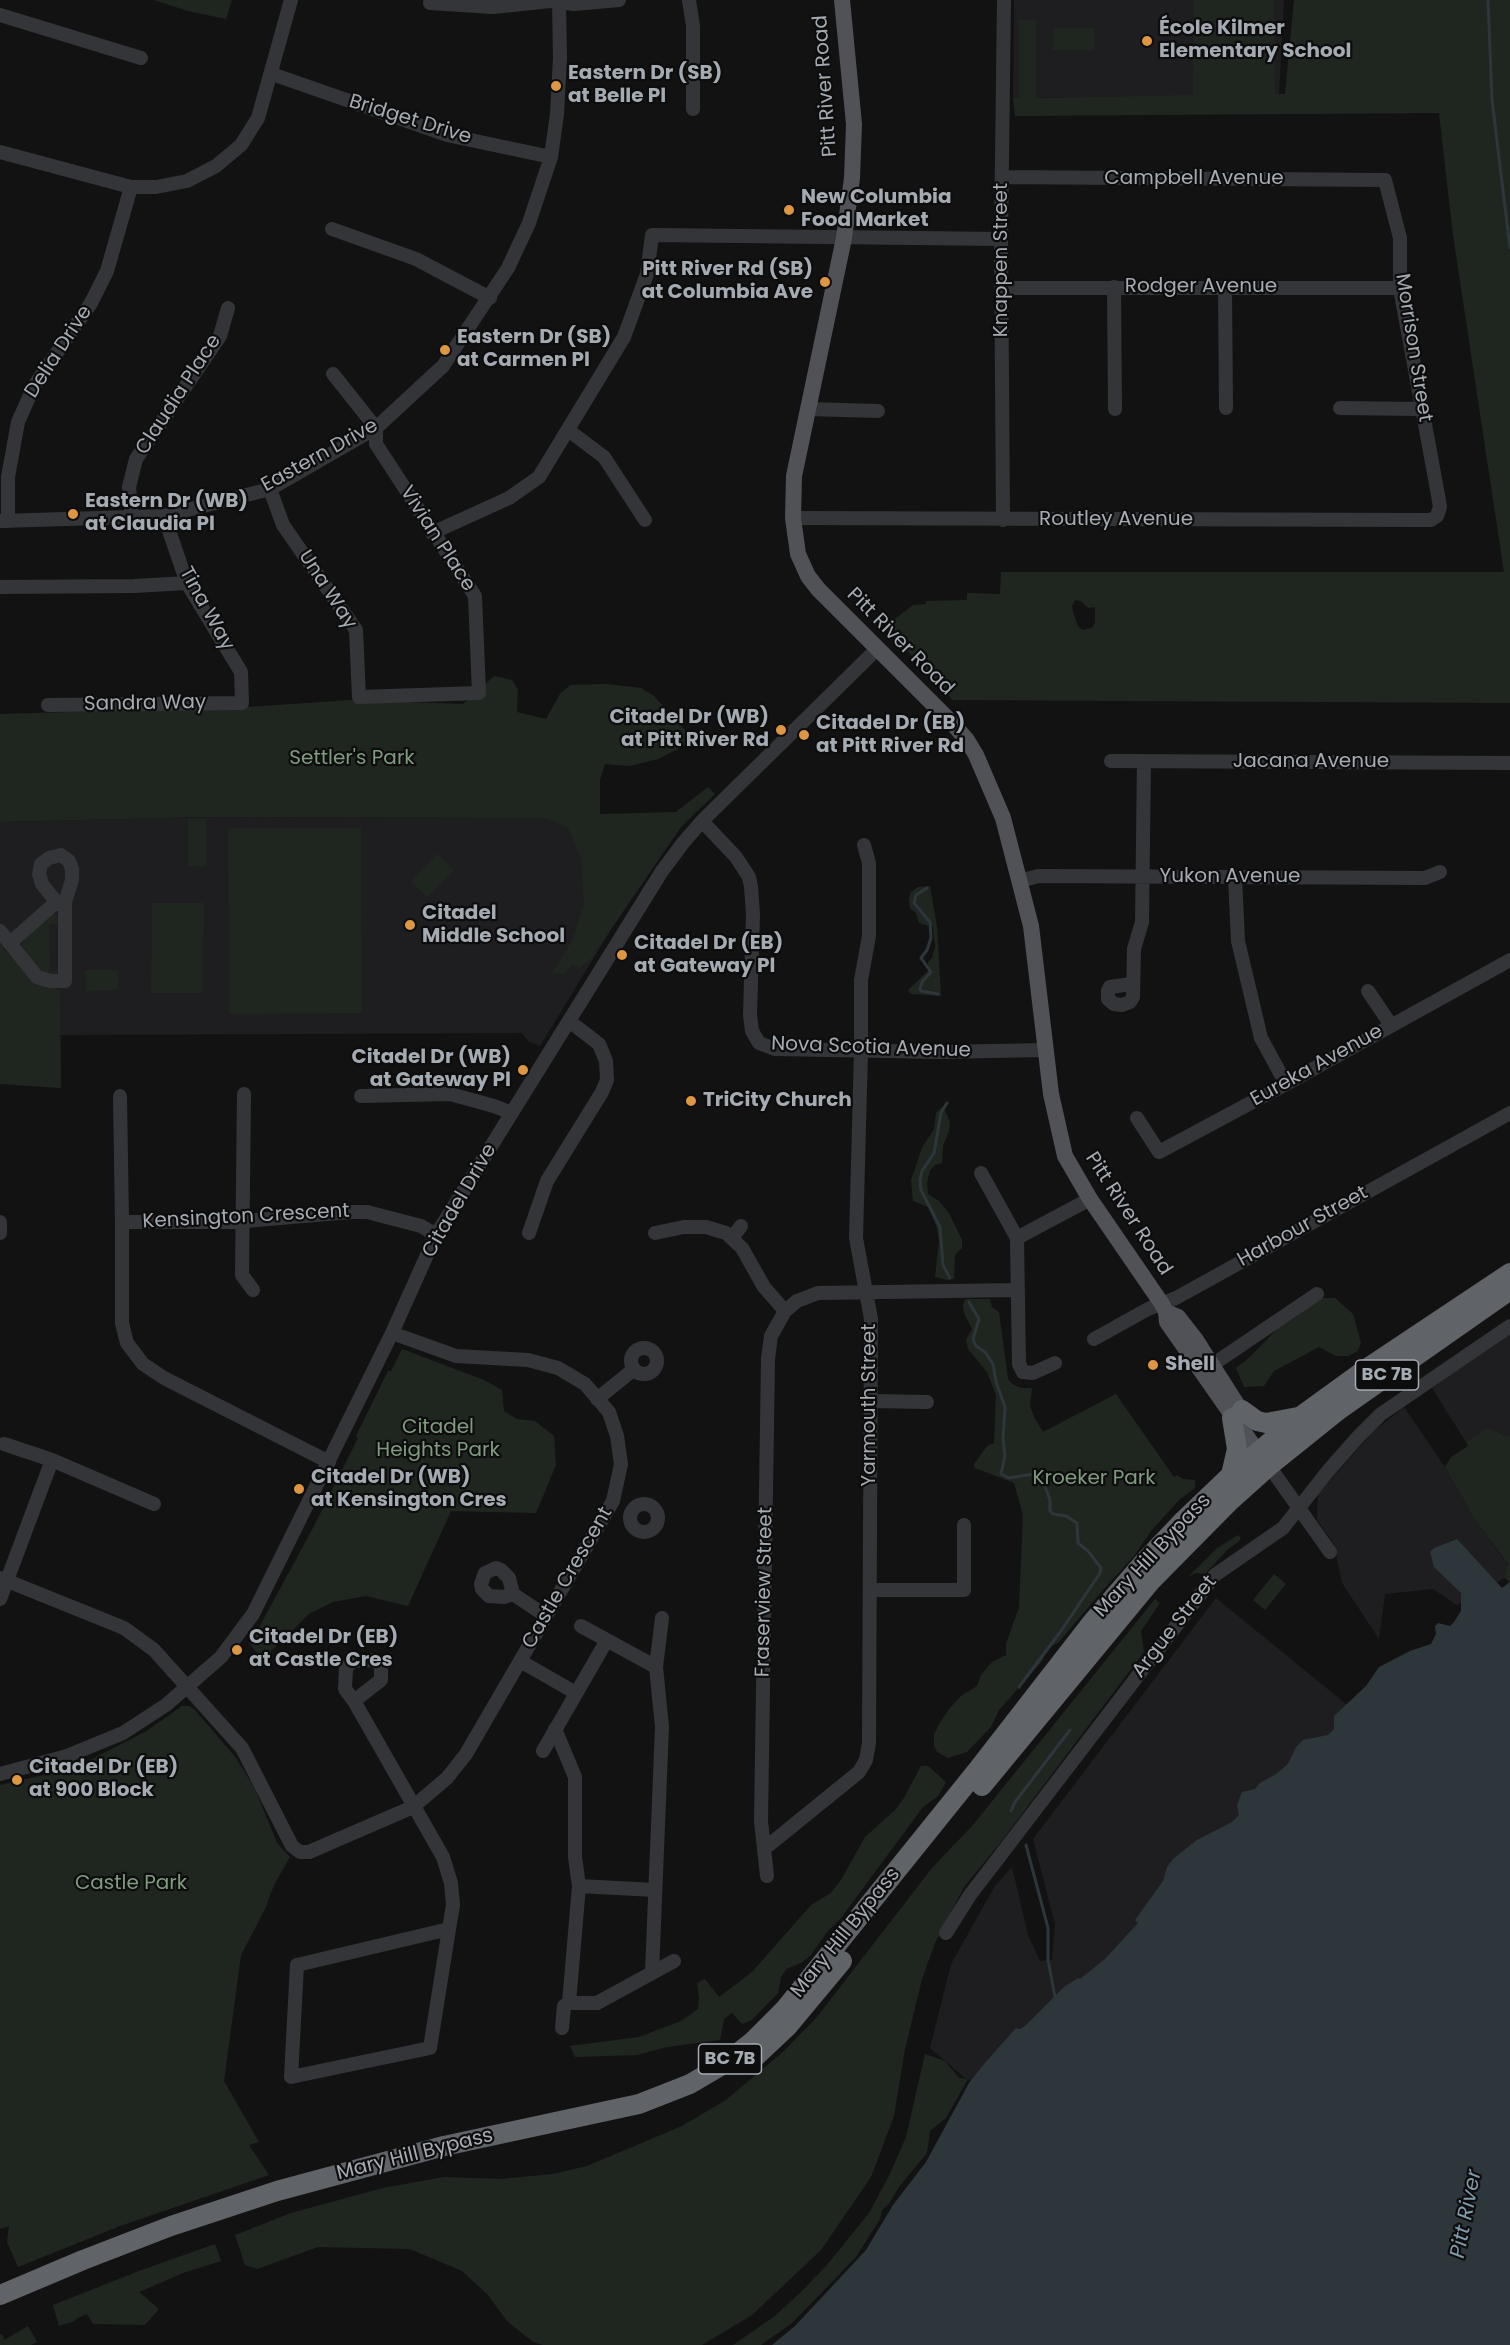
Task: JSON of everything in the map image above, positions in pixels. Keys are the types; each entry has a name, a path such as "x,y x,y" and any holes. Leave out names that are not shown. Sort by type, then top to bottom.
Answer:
{"highway":[{"name":"Mary Hill Bypass","path":"0,2309 124,2258 241,2216 389,2173 644,2116 697,2095 729,2076 759,2053 799,2013 1023,1735 1151,1581 1191,1539 1263,1455 1301,1416 1363,1371 1510,1274"},
{"name":"Mary Hill Bypass","path":"0,2295 116,2247 248,2200 333,2174 444,2146 639,2104 683,2087 724,2064 753,2041 785,2009 979,1768 1094,1620 1144,1562 1231,1475 1340,1409 1510,1290"},
{"path":"1231,1475 1237,1449 1237,1414 1266,1423 1301,1416"}],"main road":[{"name":"Pitt River Road","path":"842,0 854,132 852,178 844,238 794,476 793,518 798,554 812,582 953,724 972,747 1003,818 1020,880 1034,942 1045,1050 1056,1121 1065,1156 1090,1199 1164,1308 1178,1317 1204,1364 1263,1455"}],"street":[{"path":"0,152 131,187 156,188 186,181 216,166 241,145 258,118 291,0"},
{"path":"430,3 493,6 550,1 602,3 619,0"},
{"path":"689,0 693,26 693,109"},
{"name":"Knappen Street","path":"1003,520 1001,239 1004,0"},
{"name":"Eastern Drive","path":"4,521 164,516 270,489 376,428 443,366 508,268 529,223 551,157 557,114 560,58 559,1"},
{"path":"0,15 141,58"},
{"name":"Bridget Drive","path":"272,74 447,135 551,157"},
{"name":"Campbell Avenue","path":"1002,177 1385,180"},
{"name":"Morrison Street","path":"1385,180 1400,238 1400,288 1439,504 1437,516"},
{"name":"Delia Drive","path":"4,521 8,477 18,422 34,386 91,303 107,271 131,187"},
{"path":"332,229 416,259 490,298"},
{"path":"432,532 509,498 539,477 624,337 647,274 652,236 1001,239"},
{"path":"1114,287 1115,409"},
{"path":"1225,287 1226,408"},
{"name":"Rodger Avenue","path":"1002,288 1400,288"},
{"name":"Claudia Place","path":"132,518 129,487 136,459 220,336 228,308"},
{"path":"333,374 376,428"},
{"path":"1340,408 1421,409"},
{"path":"807,409 878,411"},
{"name":"Vivian Place","path":"376,428 375,444 475,596 479,693"},
{"path":"568,430 604,457 645,520"},
{"name":"Una Way","path":"270,489 283,525 356,630 359,697 479,693"},
{"name":"Tina Way","path":"164,516 187,583 241,672 242,703"},
{"name":"Routley Avenue","path":"793,518 1431,520 1437,516"},
{"path":"0,587 134,586 187,583"},
{"name":"Citadel Drive","path":"0,1774 67,1756 123,1733 166,1705 221,1657 253,1614 392,1333 436,1235 662,871 702,821 878,648"},
{"name":"Sandra Way","path":"48,705 242,703"},
{"name":"Jacana Avenue","path":"1111,761 1510,763"},
{"path":"1132,984 1135,945 1142,922 1144,761"},
{"name":"Nova Scotia Avenue","path":"702,821 736,857 751,887 753,914 750,1015 752,1031 759,1043 775,1049 1045,1050"},
{"name":"Yarmouth Street","path":"764,1849 859,1772 866,1760 869,1743 870,1319 856,1238 861,980 869,936 869,863 864,845"},
{"name":"Yukon Avenue","path":"1020,880 1038,876 1425,878 1440,872"},
{"path":"1235,877 1238,941 1261,1038 1286,1084"},
{"path":"0,931 37,976 50,981 65,981 59,904 11,942"},
{"name":"Eureka Avenue","path":"1137,1118 1158,1152 1510,960"},
{"path":"1368,991 1391,1024"},
{"path":"529,1233 547,1181 602,1092 607,1080 606,1060 599,1044 569,1021"},
{"path":"243,1094 242,1275 253,1290"},
{"path":"361,1096 450,1094 512,1113"},
{"path":"120,1096 122,1222"},
{"name":"Harbour Street","path":"1094,1339 1164,1308 1510,1113"},
{"path":"981,1173 1017,1238 1019,1364 1023,1372 1033,1373 1055,1363"},
{"path":"1017,1238 1090,1199"},
{"name":"Kensington Crescent","path":"329,1462 164,1378 143,1364 127,1343 122,1323 122,1222 243,1221 367,1212 421,1226 436,1235"},
{"path":"0,1222 0,1233"},
{"path":"732,1238 741,1226"},
{"path":"655,1233 684,1227 706,1227 726,1233 742,1248 764,1287 784,1311 797,1301 818,1293 1017,1290"},
{"path":"1204,1364 1317,1294"},
{"name":"Fraserview Street","path":"767,1876 762,1821 768,1359 771,1336 784,1311"},
{"name":"Argue Street","path":"946,1933 976,1886 1210,1580 1227,1565 1276,1533 1371,1424 1391,1407 1510,1326"},
{"name":"Castle Crescent","path":"187,1685 242,1748 292,1846 300,1852 309,1852 413,1807 447,1778 466,1754 613,1501 621,1464 617,1436 609,1412 585,1384 558,1368 528,1360 456,1356 392,1333"},
{"path":"597,1399 633,1370"},
{"path":"871,1401 927,1402"},
{"path":"4,1444 52,1460 154,1504"},
{"name":"Pitt River Road","path":"1263,1455 1330,1552"},
{"path":"0,1599 4,1580 52,1460"},
{"path":"613,1501 631,1513"},
{"path":"870,1590 964,1590 964,1525"},
{"path":"4,1580 90,1613 134,1633 154,1650 187,1685"},
{"path":"513,1594 546,1616"},
{"path":"652,1972 662,1727 656,1667 662,1618"},
{"name":"Castle Crescent","path":"581,1626 656,1667"},
{"path":"543,1751 607,1640"},
{"name":"Castle Crescent","path":"520,1661 576,1693"},
{"path":"354,1701 443,1857 451,1883 453,1905 430,2048 291,2077 297,1965 449,1929"},
{"path":"555,1729 575,1777 575,1857 579,1886 569,2003"},
{"path":"579,1886 655,1890"},
{"path":"562,2028 564,2006 569,2003 597,2003 674,1961"}],"shaded area":[{"name":"École Kilmer Elementary School","path":"1014,0 1284,0 1279,95 1013,98"},
{"name":"Citadel Middle School","path":"206,817 679,818 540,1046 528,1041 522,1033 59,1035 60,990 34,980 0,943 0,822"},
{"path":"1510,1331 1510,1436 1485,1429 1466,1442 1432,1388"},
{"path":"1404,1407 1445,1467 1475,1520 1508,1565 1504,1578 1457,1605 1433,1589 1385,1594 1379,1639 1342,1583 1334,1544 1317,1520 1318,1494 1373,1432"},
{"path":"1216,1598 1416,1761 1029,2113 964,2077 930,2048 951,1964 995,1886 1012,1867 1028,1935 1040,1961 1052,1960 1055,1924 1033,1839"}],"green space":[{"path":"154,0 232,0 226,19 188,11"},
{"path":"1194,0 1274,0 1275,94 1285,94 1294,0 1510,0 1510,703 952,700 943,687 891,635 894,628 891,622 913,605 926,604 926,601 967,600 967,593 1000,594 1001,572 1504,572 1453,235 1439,113 1015,116 1013,98 1019,98 1019,20 1036,20 1036,98 1193,95","holes":["1075,600 1081,601 1088,608 1095,607 1095,623 1092,628 1082,630 1078,626 1072,606"]},
{"path":"1053,28 1094,28 1094,50 1053,50"},
{"name":"Settler's Park","path":"494,676 512,680 518,690 517,712 546,719 560,694 570,685 607,684 641,688 654,696 685,730 691,742 658,759 630,766 605,764 600,780 600,814 676,812 708,787 715,794 681,827 590,960 579,968 572,964 564,975 552,973 573,939 584,904 581,858 568,828 546,818 206,817 0,822 0,714 248,707 351,700 463,704"},
{"path":"188,819 206,819 206,866 188,866"},
{"path":"228,828 361,828 362,1013 229,1014"},
{"path":"438,854 454,870 427,897 411,881"},
{"path":"930,886 937,927 941,996 911,994 908,990 928,971 928,962 932,958 935,947 933,927 919,923 916,913 910,908 909,899 911,892 918,887"},
{"path":"152,903 204,903 203,993 151,993"},
{"path":"54,913 57,917 57,924 49,924 50,971 58,971 54,976 43,975 22,947 24,938"},
{"path":"0,938 7,952 12,953 34,981 60,990 61,1088 0,1084"},
{"path":"85,970 118,970 118,990 86,991"},
{"path":"943,1106 950,1122 949,1131 943,1146 942,1163 930,1170 927,1183 928,1194 939,1201 949,1213 962,1240 962,1248 955,1255 954,1279 947,1280 935,1277 939,1241 937,1228 928,1207 913,1201 911,1180 922,1148 934,1129 936,1113"},
{"path":"1318,1298 1335,1298 1353,1314 1361,1343 1358,1351 1348,1356 1336,1356 1319,1347 1274,1371 1264,1386 1244,1387 1236,1368 1277,1329 1296,1317"},
{"name":"Kroeker Park","path":"965,1299 990,1299 992,1307 999,1312 1008,1379 1012,1384 1021,1388 1032,1388 1030,1406 1043,1432 1116,1394 1174,1477 1177,1475 1183,1479 1195,1480 1195,1488 1180,1499 1151,1531 1134,1556 1059,1642 1045,1650 1043,1660 999,1710 991,1727 967,1752 948,1758 937,1752 934,1746 934,1735 939,1724 961,1696 977,1686 981,1675 992,1662 1006,1655 1006,1644 1019,1607 1023,1515 1014,1483 975,1468 974,1464 987,1446 994,1443 996,1395 987,1372 968,1349 966,1340 972,1329 964,1313"},
{"name":"Citadel Heights Park","path":"402,1349 484,1380 502,1390 504,1411 517,1419 535,1421 554,1436 556,1465 536,1513 451,1511 408,1606 366,1596 333,1602 309,1614 262,1660 250,1644 313,1528 358,1438 356,1436 388,1371 391,1371"},
{"path":"1485,1429 1492,1429 1504,1436 1510,1436 1510,1582 1504,1578 1508,1564 1475,1520 1445,1467 1451,1457 1468,1446 1466,1442"},
{"path":"1238,1535 1241,1538 1238,1542 1228,1549 1205,1574 1196,1573 1188,1577 1216,1549"},
{"path":"1274,1574 1286,1584 1265,1610 1253,1600"},
{"path":"1155,1599 1160,1603 1141,1631 1144,1652 1000,1843 964,1887 935,1943 922,1979 905,2049 894,2116 871,2177 821,2250 752,2315 702,2345 543,2345 533,2342 507,2321 488,2295 462,2271 410,2249 318,2247 257,2269 245,2265 235,2235 291,2213 383,2188 444,2177 500,2179 553,2174 587,2166 682,2126 726,2100 784,2051 817,2017 932,1868 973,1825"},
{"name":"Castle Park","path":"182,1706 189,1706 195,1710 236,1758 255,1789 277,1843 290,1857 241,1955 224,2081 259,2142 249,2145 269,2175 120,2226 18,2267 7,2242 9,2226 0,2229 0,1785 44,1775 92,1759 145,1732"},
{"path":"921,1766 928,1766 946,1782 938,1796 923,1807 810,1956 801,1963 786,1969 781,1977 778,1993 752,2020 742,2024 732,2013 724,2019 720,2040 667,2047 637,2055 575,2057 570,2046 639,2037 681,2021 698,2009 697,1983 705,1979 719,1997 752,1972 811,1905 831,1893 841,1880 865,1837 895,1810"},
{"path":"925,2054 945,2061 959,2078 968,2079 946,2118 930,2131 927,2153 882,2210 880,2219 856,2257 792,2323 761,2345 733,2345 775,2316 803,2290 827,2265 869,2213 906,2137"},
{"path":"215,2244 221,2261 183,2273 139,2292 159,2309 145,2325 93,2324 87,2314 59,2326 53,2305"},
{"path":"28,2326 37,2342 31,2345 0,2345 0,2334 3,2335 4,2340"}],"water":[{"name":"Pitt River","path":"1457,1539 1502,1588 1510,1582 1510,2345 772,2345 795,2326 866,2250 893,2205 926,2162 969,2083 984,2064 1016,2028 1020,2029 1025,2026 1064,1987 1080,1979 1105,1959 1138,1923 1135,1920 1163,1881 1167,1867 1174,1858 1197,1840 1232,1822 1239,1815 1237,1805 1242,1792 1255,1789 1288,1764 1296,1747 1303,1740 1328,1735 1334,1729 1334,1716 1366,1686 1379,1667 1410,1651 1431,1644 1436,1634 1435,1626 1438,1623 1450,1626 1454,1622 1461,1611 1461,1593 1434,1567 1430,1552 1434,1548"}],"waterway":[{"path":"1488,0 1492,100 1510,248"},
{"path":"927,888 916,895 914,903 930,922 931,938 921,958 931,972 922,982 920,989 938,994"},
{"path":"947,1103 941,1113 934,1153 922,1171 920,1180 921,1190 940,1227 943,1265 950,1278"},
{"path":"969,1302 979,1319 973,1339 976,1346 985,1352 993,1364 996,1382 1005,1407 1003,1439 1005,1456 1001,1474 1009,1478 1037,1475 1039,1483 1044,1484 1050,1500 1050,1511 1053,1514 1066,1516 1077,1523 1078,1543 1088,1551 1101,1568 1100,1573 1061,1631 1019,1687"},
{"path":"1011,1811 1015,1802 1070,1730"},
{"path":"1026,1845 1048,1928 1048,1960 1055,1997"}],"place":[{"name":"École Kilmer Elementary School","path":"1147,41"},
{"name":"Eastern Dr (SB) at Belle Pl","path":"556,86"},
{"name":"New Columbia Food Market","path":"789,210"},
{"name":"Pitt River Rd (SB) at Columbia Ave","path":"825,282"},
{"name":"Eastern Dr (SB) at Carmen Pl","path":"445,350"},
{"name":"Eastern Dr (WB) at Claudia Pl","path":"73,514"},
{"name":"Citadel Dr (WB) at Pitt River Rd","path":"781,730"},
{"name":"Citadel Dr (EB) at Pitt River Rd","path":"804,735"},
{"name":"Citadel Middle School","path":"410,925"},
{"name":"Citadel Dr (EB) at Gateway Pl","path":"622,955"},
{"name":"Citadel Dr (WB) at Gateway Pl","path":"523,1070"},
{"name":"TriCity Church","path":"691,1101"},
{"name":"Shell","path":"1153,1365"},
{"name":"Citadel Dr (WB) at Kensington Cres","path":"299,1489"},
{"name":"Citadel Dr (EB) at Castle Cres","path":"237,1650"},
{"name":"Citadel Dr (EB) at 900 Block","path":"17,1780"}]}
